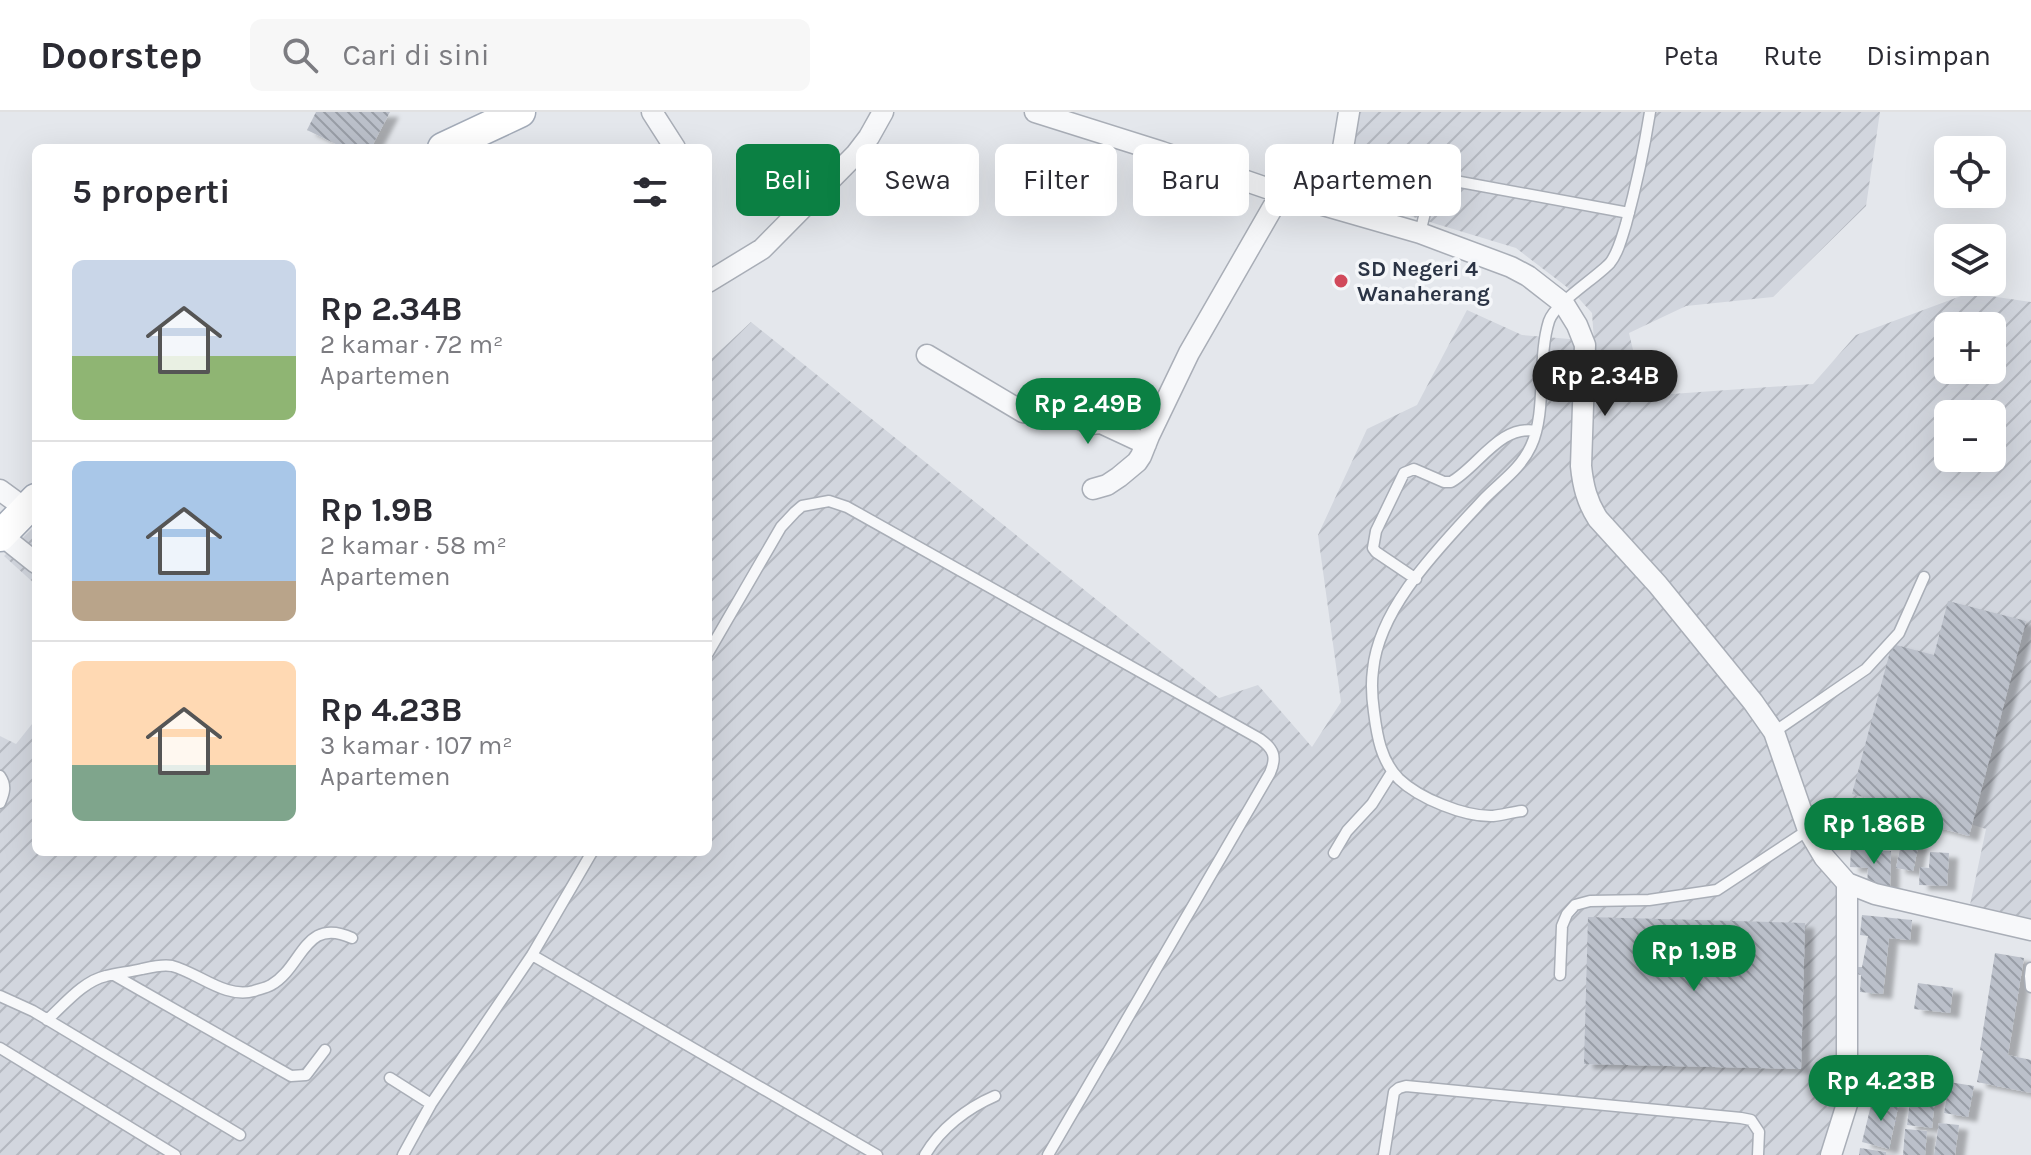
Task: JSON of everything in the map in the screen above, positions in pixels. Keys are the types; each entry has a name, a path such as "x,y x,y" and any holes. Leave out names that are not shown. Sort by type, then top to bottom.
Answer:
{"main road":[{"path":"452,144 520,112"},
{"path":"0,536 31,504"}],"street":[{"path":"652,112 672,144"},
{"path":"712,280 762,249 856,154 883,112"},
{"path":"1035,112 1265,187"},
{"path":"1344,144 1349,112"},
{"path":"1093,489 1107,485 1137,462 1189,353 1268,216"},
{"path":"1361,216 1420,233 1511,267 1564,304 1585,345 1581,466 1591,509 1706,643 1774,732 1808,830 1824,857 1847,883 1875,894 2031,930"},
{"path":"927,355 1023,412 1029,414 1051,405 1090,424 1101,423 1146,444"},
{"path":"0,490 31,504"},
{"path":"0,536 32,560"},
{"path":"1831,1155 1847,1104 1847,883"}],"lane":[{"path":"1522,811 1493,816 1469,813 1420,794 1404,784 1392,772 1377,737 1373,668 1385,628 1416,579 1438,550 1485,498 1513,473 1526,455 1536,431 1548,324 1551,316 1611,262 1629,213 1650,112"},
{"path":"1420,233 1431,188 1444,179 1629,213"},
{"path":"1416,579 1373,548 1376,531 1404,473 1414,469 1451,482 1499,441 1525,429 1536,431"},
{"path":"712,646 781,527 802,506 829,501 847,507 1271,747 1274,763 1270,773 1048,1155"},
{"path":"1774,732 1866,669 1899,633 1924,577"},
{"path":"1334,853 1392,772"},
{"path":"0,776 5,785 0,803"},
{"path":"1560,975 1562,926 1575,905 1590,901 1649,900 1717,890 1808,830"},
{"path":"403,1155 431,1104 532,955 590,856"},
{"path":"47,1020 97,979 170,965 225,989 248,992 271,986 286,973 315,936 339,932 352,938"},
{"path":"532,955 877,1155"},
{"path":"2031,968 2031,987"},
{"path":"114,975 291,1076 306,1075 325,1050"},
{"path":"0,996 33,1011 240,1135"},
{"path":"0,1048 175,1155"},
{"path":"390,1078 431,1104"},
{"path":"1384,1155 1394,1092 1406,1086 1741,1118 1751,1120 1759,1132 1758,1155"},
{"path":"925,1155 965,1112 995,1096"}],"shaded area":[{"path":"1352,112 1880,112 1866,206 1773,297 1686,306 1629,333 1644,396 1813,384 1856,335 1961,296 1990,296 2031,302 2031,935 1967,919 1986,829 1865,791 1828,840 1845,888 1849,1089 1829,1155 0,1155 0,736 16,744 32,724 32,856 712,856 712,358 751,322 1219,698 1258,685 1312,747 1341,702 1318,535 1367,429 1417,405 1467,310 1522,335 1594,341 1592,313 1572,291 1516,248 1410,216 1461,216 1461,144 1346,144"},
{"path":"32,529 32,581 4,556"}],"building":[{"path":"316,112 390,112 373,144 336,144 307,130"},
{"path":"1948,601 2026,621 1969,836 1888,814 1891,804 1852,794 1892,644 1934,655"},
{"path":"1902,840 1919,843 1913,871 1896,868"},
{"path":"1851,849 1891,851 1890,887 1867,886 1868,868 1850,867"},
{"path":"1930,852 1949,853 1947,886 1919,885 1920,867 1929,868"},
{"path":"1862,915 1912,920 1910,940 1889,938 1883,994 1860,992 1861,975 1856,974 1857,967 1862,967 1868,936 1860,935"},
{"path":"1588,917 1805,923 1801,1069 1584,1064"},
{"path":"1995,953 2024,958 2008,1055 2031,1060 2031,1093 1977,1082"},
{"path":"1918,983 1953,988 1950,1013 1914,1009"},
{"path":"1913,1074 1937,1077 1932,1128 1907,1125"},
{"path":"1949,1082 1974,1086 1968,1117 1944,1113"},
{"path":"1873,1097 1899,1103 1889,1149 1862,1142"},
{"path":"1939,1123 1959,1125 1955,1155 1934,1155"},
{"path":"1905,1129 1927,1131 1925,1155 1903,1155"},
{"path":"1860,1148 1886,1152 1886,1155 1859,1155"}],"place":[{"name":"SD Negeri 4 Wanaherang","path":"1341,281"}]}
